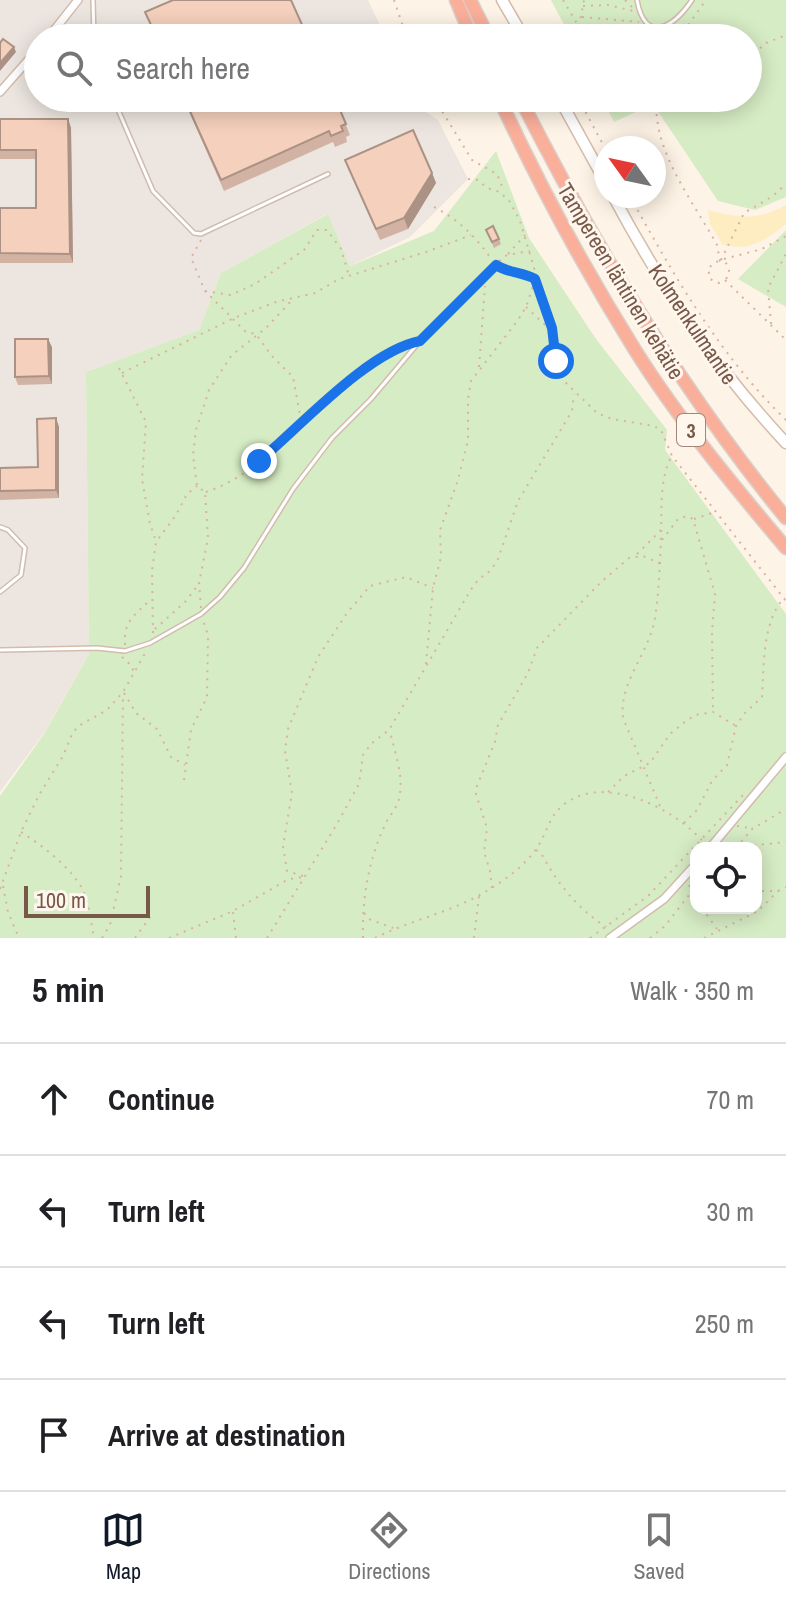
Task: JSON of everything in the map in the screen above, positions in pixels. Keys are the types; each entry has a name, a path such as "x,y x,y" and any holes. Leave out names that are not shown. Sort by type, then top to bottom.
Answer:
{"highway":[{"path":"456,0 466,24"},
{"path":"470,0 482,24"},
{"name":"Tampereen läntinen kehätie","path":"505,112 564,229 636,351 685,421 786,548"},
{"name":"Tampereen läntinen kehätie","path":"527,112 607,261 653,335 694,398 786,518"}],"street":[{"path":"59,24 78,0"},
{"path":"502,0 516,24"},
{"path":"0,92 24,65"},
{"path":"567,112 594,161"},
{"name":"Kolmenkulmantie","path":"620,208 662,283 711,357 786,443"},
{"path":"714,842 786,757"},
{"path":"610,938 664,899 690,871"}],"lane":[{"path":"93,0 94,24"},
{"path":"637,0 640,14 653,24"},
{"path":"673,24 692,0"},
{"path":"119,112 153,191 194,233 205,232 328,174"},
{"path":"0,650 97,648 125,651 150,643 201,614 244,568 311,462 420,341 496,265"},
{"path":"0,527 8,530 25,548 21,575 0,592"}],"path":[{"path":"394,0 402,24"},
{"path":"563,0 578,24"},
{"path":"580,24 584,0"},
{"path":"583,6 609,5 637,12 625,0"},
{"path":"688,24 706,0"},
{"path":"582,17 608,17 633,23 644,19"},
{"path":"762,47 786,35"},
{"path":"442,112 472,160 497,174 502,186 500,192"},
{"path":"586,112 599,136"},
{"path":"656,112 660,141 717,245 720,261"},
{"path":"468,179 478,180 487,188 500,192 510,202 525,234 535,279 552,328 556,361 564,381 597,413 661,430 672,456 785,600 772,616 762,697 736,726 727,765 712,781 697,810 683,824"},
{"path":"720,261 744,213 773,196 786,184"},
{"path":"434,207 450,215 483,245 496,265 535,279"},
{"path":"637,208 707,324 742,372 786,420"},
{"path":"205,291 231,295 255,284 304,250 317,230 327,230 333,236 350,277"},
{"path":"205,232 191,258 205,291 246,332 256,334 271,355 285,366 293,377 300,415 304,420"},
{"path":"496,265 525,234"},
{"path":"122,373 234,318 276,302 315,293 339,279 471,235"},
{"path":"720,261 728,266 729,274 725,280 715,283 708,276 710,265 720,261 762,249 786,236"},
{"path":"507,255 530,251"},
{"path":"771,326 768,288 786,254"},
{"path":"479,368 484,279"},
{"path":"426,665 433,588 441,557 440,530 468,440 471,381 526,307 535,279"},
{"path":"725,280 786,340"},
{"path":"184,780 191,730 207,697 208,635 201,614 199,583 208,538 205,492 197,486 193,455 196,430 205,401 231,356 266,328 292,300"},
{"path":"526,307 552,328"},
{"path":"205,492 226,486 366,368 406,344 420,341"},
{"path":"0,889 21,832 73,732 107,710 123,692 150,643 154,629 151,599 156,542 142,479 146,422 119,368"},
{"path":"267,938 359,784 363,755 389,730 470,591 498,559 511,515 572,411 574,394"},
{"path":"660,807 623,718 621,703 654,623 661,564 663,478 672,456"},
{"path":"156,542 187,494 197,486"},
{"path":"661,541 678,519 687,516 693,519 715,512"},
{"path":"693,519 715,594 713,712"},
{"path":"492,888 484,852 485,819 476,794 498,725 528,673 537,648 601,582 661,529"},
{"path":"635,555 661,564"},
{"path":"304,876 287,871 283,846 292,793 285,751 288,729 307,679 347,613 370,586 406,577 433,588"},
{"path":"154,629 186,601 199,583"},
{"path":"125,651 127,624 151,599"},
{"path":"117,651 132,666 134,675"},
{"path":"123,692 136,713 157,729 171,757 187,766"},
{"path":"102,938 110,925 121,876 123,692"},
{"path":"607,793 624,776 650,763 670,734 695,715 713,712 736,726"},
{"path":"363,938 366,885 373,856 400,794 400,775 389,730"},
{"path":"375,938 394,928 455,907 492,888 518,870 535,849 559,808 572,799 590,793 628,795 660,807 705,842"},
{"path":"590,938 648,896 745,794"},
{"path":"741,842 752,829 786,809"},
{"path":"730,824 752,829"},
{"path":"21,832 45,848 83,890 94,938"},
{"path":"762,844 786,842"},
{"path":"535,849 541,853 556,881 585,913 606,927"},
{"path":"169,938 233,911 289,879 304,876"},
{"path":"3,885 8,912 19,938"},
{"path":"704,938 758,911 786,887"},
{"path":"762,891 778,891"},
{"path":"650,938 665,926 690,892"},
{"path":"474,938 479,896"},
{"path":"233,911 236,938"},
{"path":"363,912 369,919 394,928"},
{"path":"135,938 153,913"},
{"path":"706,914 717,930"}],"shaded area":[{"path":"0,0 368,0 379,24 24,24 24,112 426,112 438,120 468,179 410,237 350,266 327,214 221,273 199,330 86,372 89,654 44,733 0,792"}],"green space":[{"path":"551,0 786,0 786,197 755,210 718,201 658,112 762,112 762,24 564,24"},
{"path":"609,112 636,112 614,122"},
{"path":"496,151 529,238 596,339 667,430 665,450 786,614 786,938 0,938 0,796 44,734 89,654 86,372 199,330 221,273 328,214 350,266 434,231"},
{"path":"786,230 786,307 738,279"}],"sand":[{"path":"786,205 786,224 764,240 742,247 723,245 710,224 708,210 729,215 757,216"}],"building":[{"path":"173,0 291,0 302,24 151,24 145,12"},
{"path":"3,39 14,47 0,63 0,43"},
{"path":"190,112 341,112 346,124 341,126 343,131 331,136 329,131 221,180"},
{"path":"0,119 68,119 70,254 0,253 0,208 36,208 36,150 0,150"},
{"path":"413,130 432,173 404,218 376,229 345,160"},
{"path":"493,226 499,239 492,242 486,230"},
{"path":"15,339 48,339 49,376 15,377"},
{"path":"56,418 56,490 0,491 0,468 38,467 37,419"}],"route":[{"path":"259,461 366,368 406,344 420,341 496,265 535,279 552,328 556,361"}]}
